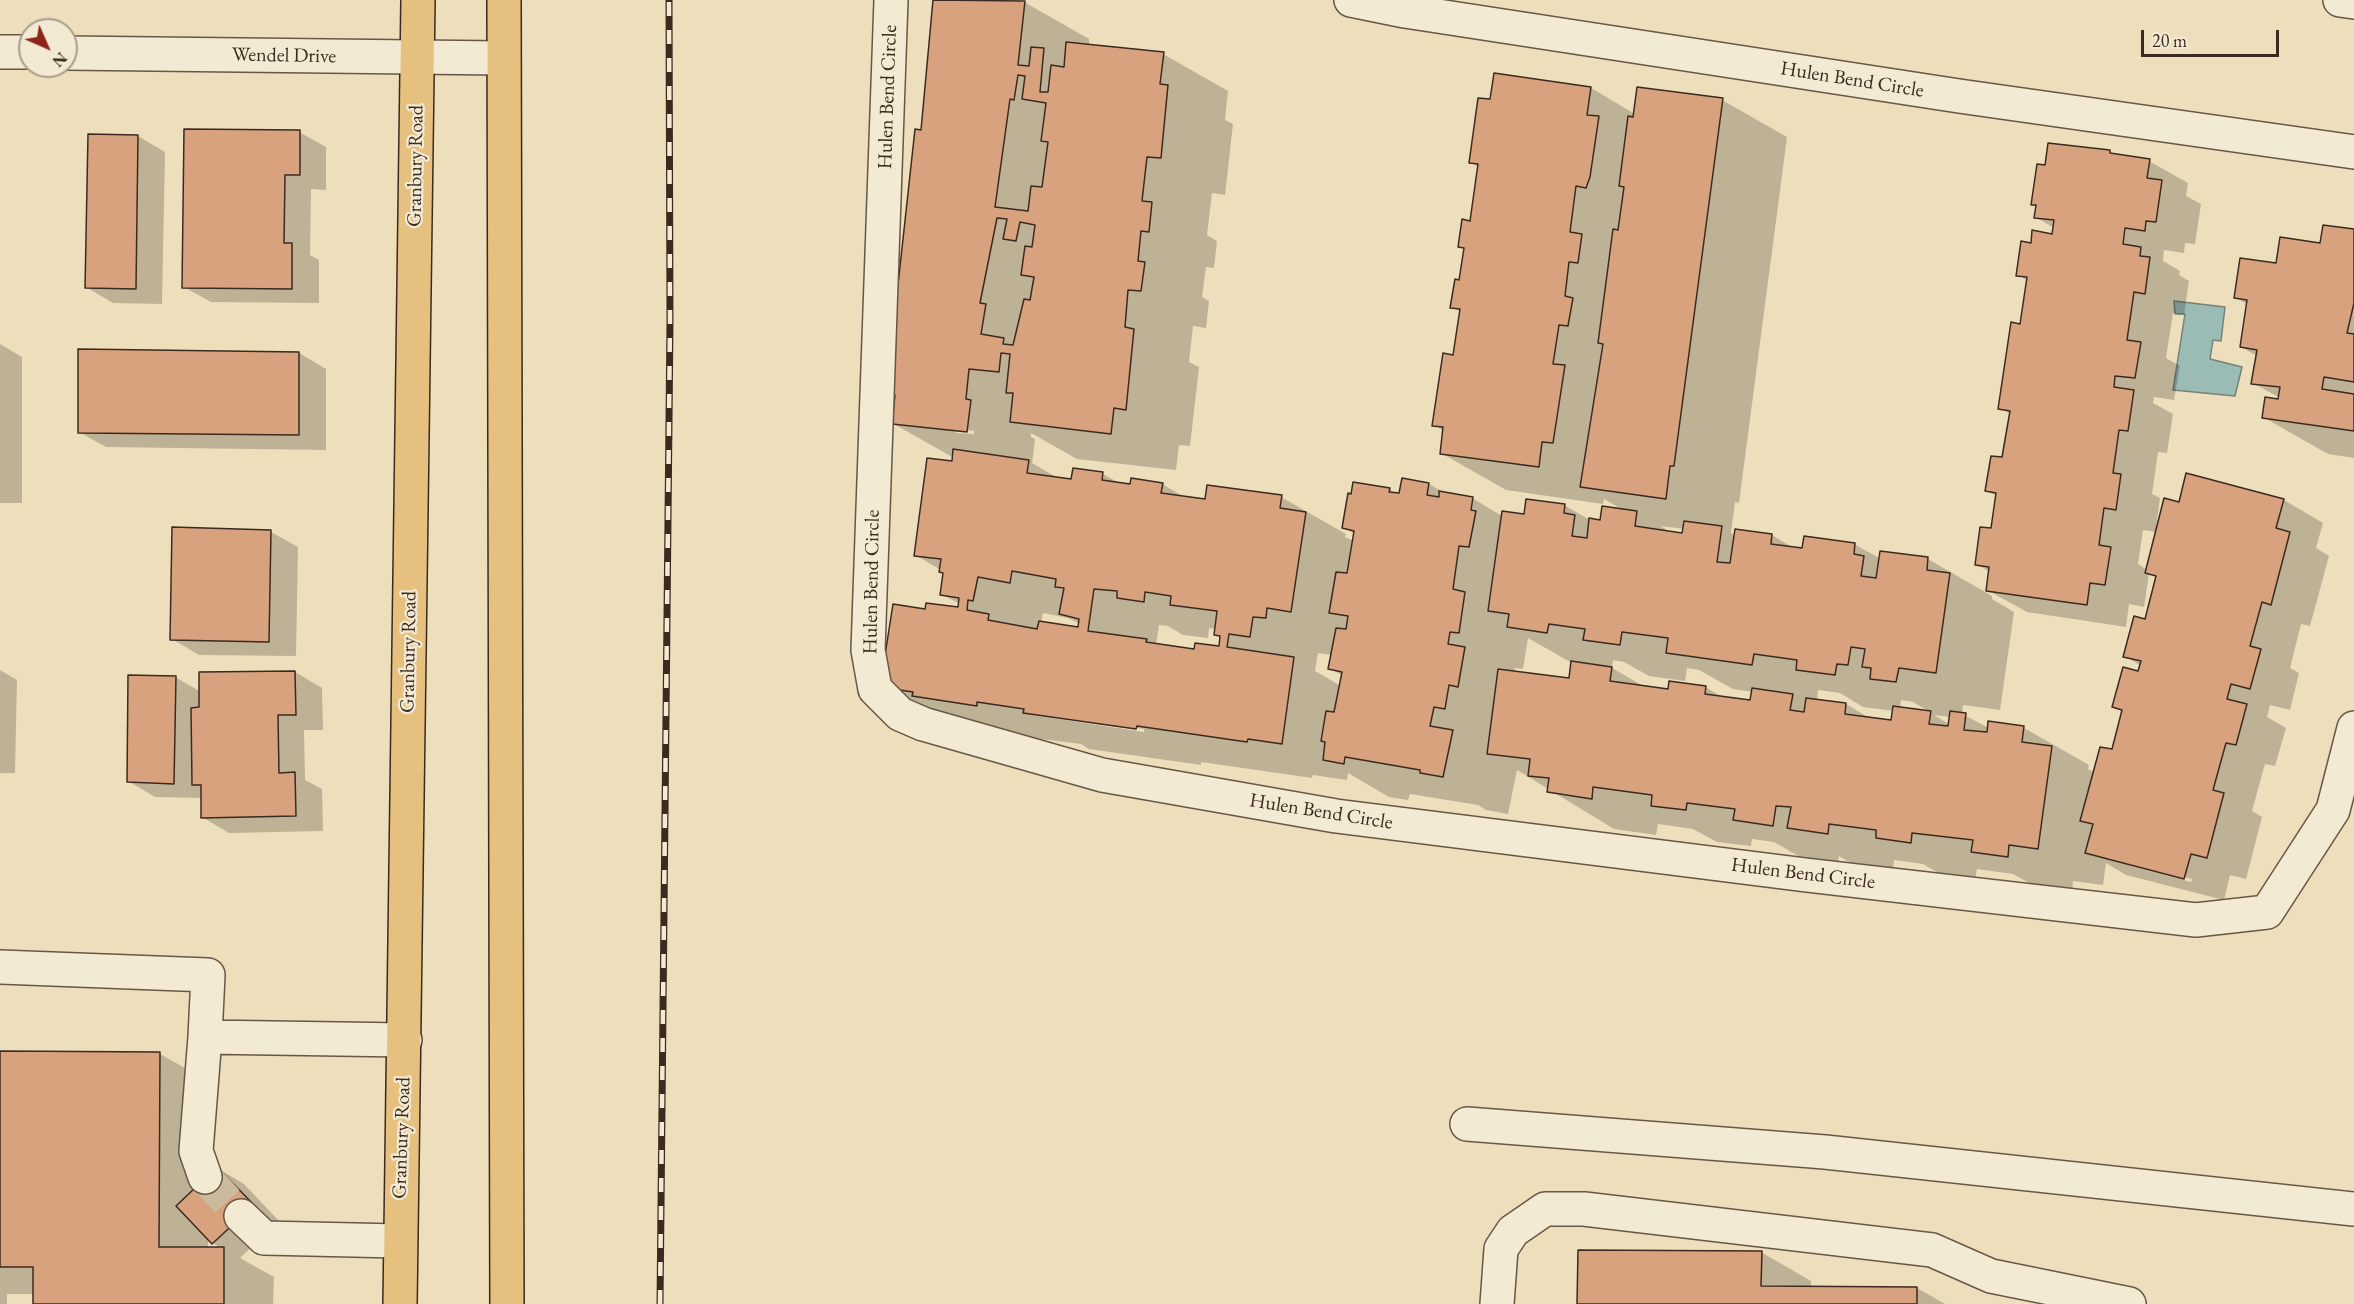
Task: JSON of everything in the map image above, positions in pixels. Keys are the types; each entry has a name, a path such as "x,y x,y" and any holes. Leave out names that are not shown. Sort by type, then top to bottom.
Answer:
{"main road":[{"name":"Granbury Road","path":"400,1304 399,1241 405,1040 418,0"},
{"path":"504,0 502,58 507,1304"}],"street":[{"name":"Hulen Bend Circle","path":"891,0 868,650 875,689 900,714 923,724 1102,775 1336,816 1806,875 2196,920 2266,912 2333,810 2354,728"},
{"name":"Hulen Bend Circle","path":"1351,0 1405,11 1813,74 2354,152"},
{"path":"2340,0 2354,2"},
{"path":"0,52 18,52"},
{"name":"Wendel Drive","path":"78,53 502,58"},
{"path":"0,967 208,975 196,1151 205,1178"},
{"path":"205,1037 405,1040"},
{"path":"1467,1124 1825,1152 2354,1209"},
{"path":"1497,1304 1501,1250 1512,1231 1545,1209 1584,1209 1932,1250 1992,1276 2129,1304"},
{"path":"241,1216 264,1238 399,1241"}],"water":[{"path":"2174,301 2225,307 2221,341 2213,340 2210,359 2242,367 2235,396 2173,390 2185,314 2175,314"}],"building":[{"path":"933,0 1025,1 1018,65 1029,66 1031,47 1044,48 1040,92 1048,92 1051,65 1064,67 1066,42 1164,52 1160,84 1168,85 1161,158 1147,157 1142,201 1152,202 1149,232 1141,231 1138,261 1145,262 1141,291 1128,290 1125,327 1134,329 1126,410 1114,408 1111,434 1010,422 1013,393 1006,393 1010,354 1001,353 999,372 969,369 966,399 971,400 967,432 892,424 895,395 886,395 915,129 921,130","holes":["1018,75 1025,76 1022,99 1046,103 1041,141 1048,142 1042,187 1031,186 1028,211 995,207 1010,99 1014,100","997,218 1007,219 1003,239 1016,241 1020,222 1035,225 1032,247 1025,246 1021,275 1034,277 1030,300 1024,299 1013,345 1003,344 1004,338 981,334 986,304 980,303"]},
{"path":"1494,73 1591,87 1587,115 1599,116 1590,177 1586,188 1576,186 1570,232 1582,234 1578,263 1569,262 1565,296 1573,298 1568,326 1559,325 1553,364 1565,365 1553,443 1542,442 1539,467 1440,454 1443,427 1432,426 1443,353 1453,355 1460,309 1450,308 1455,279 1459,280 1464,248 1458,247 1462,219 1470,221 1478,164 1469,163 1478,98 1490,99"},
{"path":"1637,87 1723,98 1674,466 1670,466 1666,499 1580,487 1603,344 1598,343 1613,229 1618,230 1624,187 1619,186 1628,116 1633,117"},
{"path":"184,129 300,130 300,175 285,175 284,243 292,243 292,289 182,288"},
{"path":"88,134 138,135 136,289 85,288"},
{"path":"2048,143 2110,150 2110,153 2150,159 2147,178 2162,180 2156,222 2146,221 2145,231 2125,228 2123,244 2141,247 2140,256 2150,257 2145,294 2134,292 2127,340 2141,342 2135,378 2115,376 2114,387 2134,390 2128,431 2119,430 2113,473 2121,474 2116,510 2104,508 2099,545 2111,547 2105,585 2090,583 2087,605 1986,591 1989,567 1975,565 1980,527 1991,528 1996,493 1985,491 1991,456 2002,457 2010,411 1998,409 2011,322 2020,324 2027,277 2016,276 2021,241 2031,243 2032,230 2052,234 2054,220 2034,218 2036,205 2031,205 2037,164 2045,165"},
{"path":"2323,225 2354,229 2354,303 2347,333 2354,334 2354,382 2324,377 2322,389 2354,394 2354,431 2262,418 2265,397 2278,399 2280,387 2251,384 2257,350 2240,347 2247,300 2234,298 2240,258 2276,263 2280,237 2320,243"},
{"path":"78,349 299,352 299,435 78,433"},
{"path":"953,449 1029,460 1027,473 1071,479 1073,468 1103,472 1102,480 1130,484 1131,478 1163,483 1161,493 1205,499 1207,485 1282,495 1280,508 1306,512 1291,612 1267,608 1266,618 1253,617 1250,637 1229,634 1227,647 1294,657 1282,744 1248,739 1247,742 1137,726 1136,729 1023,713 1024,709 977,702 977,706 912,696 913,692 880,687 893,604 925,609 926,603 958,607 959,598 940,595 943,573 939,572 941,559 914,556 927,458 952,461","holes":["1012,571 1056,579 1055,587 1064,588 1059,614 1079,619 1078,627 1039,621 1037,629 988,620 989,614 967,610 968,600 973,601 978,577 1010,583","1094,589 1117,591 1117,598 1144,602 1145,592 1171,596 1170,605 1217,611 1214,635 1220,636 1219,646 1195,643 1194,649 1146,642 1147,639 1088,631"]},
{"path":"2186,473 2284,499 2276,528 2290,532 2271,605 2262,602 2250,646 2261,649 2250,689 2231,684 2227,699 2247,704 2236,745 2226,743 2213,790 2224,793 2207,858 2191,854 2184,879 2085,853 2093,824 2080,821 2100,747 2112,749 2122,710 2112,707 2123,667 2138,671 2141,661 2123,657 2134,616 2145,619 2156,576 2145,573 2164,498 2179,502"},
{"path":"1402,478 1429,483 1427,495 1439,497 1439,491 1473,497 1471,510 1476,511 1469,547 1459,546 1453,589 1465,592 1459,633 1450,632 1448,644 1465,647 1458,687 1449,685 1445,709 1434,707 1430,726 1453,730 1443,777 1420,773 1420,770 1345,757 1344,764 1323,760 1325,742 1321,741 1326,711 1334,712 1342,672 1328,669 1336,628 1346,629 1348,616 1329,613 1336,572 1347,573 1354,531 1342,528 1348,493 1351,494 1353,482 1390,488 1389,492 1399,493"},
{"path":"1526,499 1565,504 1564,513 1575,515 1572,536 1587,538 1589,518 1600,520 1602,506 1637,511 1635,526 1682,533 1684,521 1722,526 1717,562 1730,563 1735,529 1772,534 1771,544 1802,548 1804,536 1855,543 1854,554 1864,556 1861,576 1876,578 1880,551 1928,557 1927,570 1950,573 1936,673 1899,668 1896,682 1870,679 1871,668 1862,667 1865,649 1851,647 1848,665 1837,664 1835,675 1796,670 1797,660 1754,654 1752,665 1666,653 1668,638 1622,632 1620,645 1583,640 1585,629 1549,624 1547,633 1507,627 1509,614 1488,611 1502,511 1524,514"},
{"path":"172,527 271,530 269,642 170,640"},
{"path":"1571,661 1612,667 1610,681 1668,689 1669,681 1706,686 1705,694 1750,700 1752,688 1793,694 1790,710 1804,712 1806,698 1846,703 1845,714 1891,720 1893,706 1931,711 1929,724 1948,726 1950,711 1966,713 1964,730 1987,732 1988,721 2024,726 2022,742 2052,746 2038,849 2009,845 2008,857 1971,852 1973,840 1912,833 1911,843 1876,838 1876,830 1829,824 1828,834 1787,828 1791,807 1776,806 1773,826 1733,820 1735,809 1687,803 1686,810 1651,806 1652,795 1593,787 1592,799 1547,792 1549,778 1528,776 1530,759 1487,754 1498,669 1569,678"},
{"path":"295,671 296,715 278,715 279,773 295,772 296,816 201,818 201,785 192,785 191,708 199,707 199,672"},
{"path":"128,675 176,676 174,784 127,782"},
{"path":"0,1051 160,1052 159,1247 224,1247 224,1304 33,1304 33,1267 0,1267"},
{"path":"217,1167 254,1205 212,1244 176,1206"},
{"path":"1578,1250 1762,1251 1761,1286 1917,1287 1917,1304 1577,1304"}],"tunnel":[{"path":"205,1177 241,1216"}],"railway":[{"path":"660,1304 670,322 669,0"}]}
